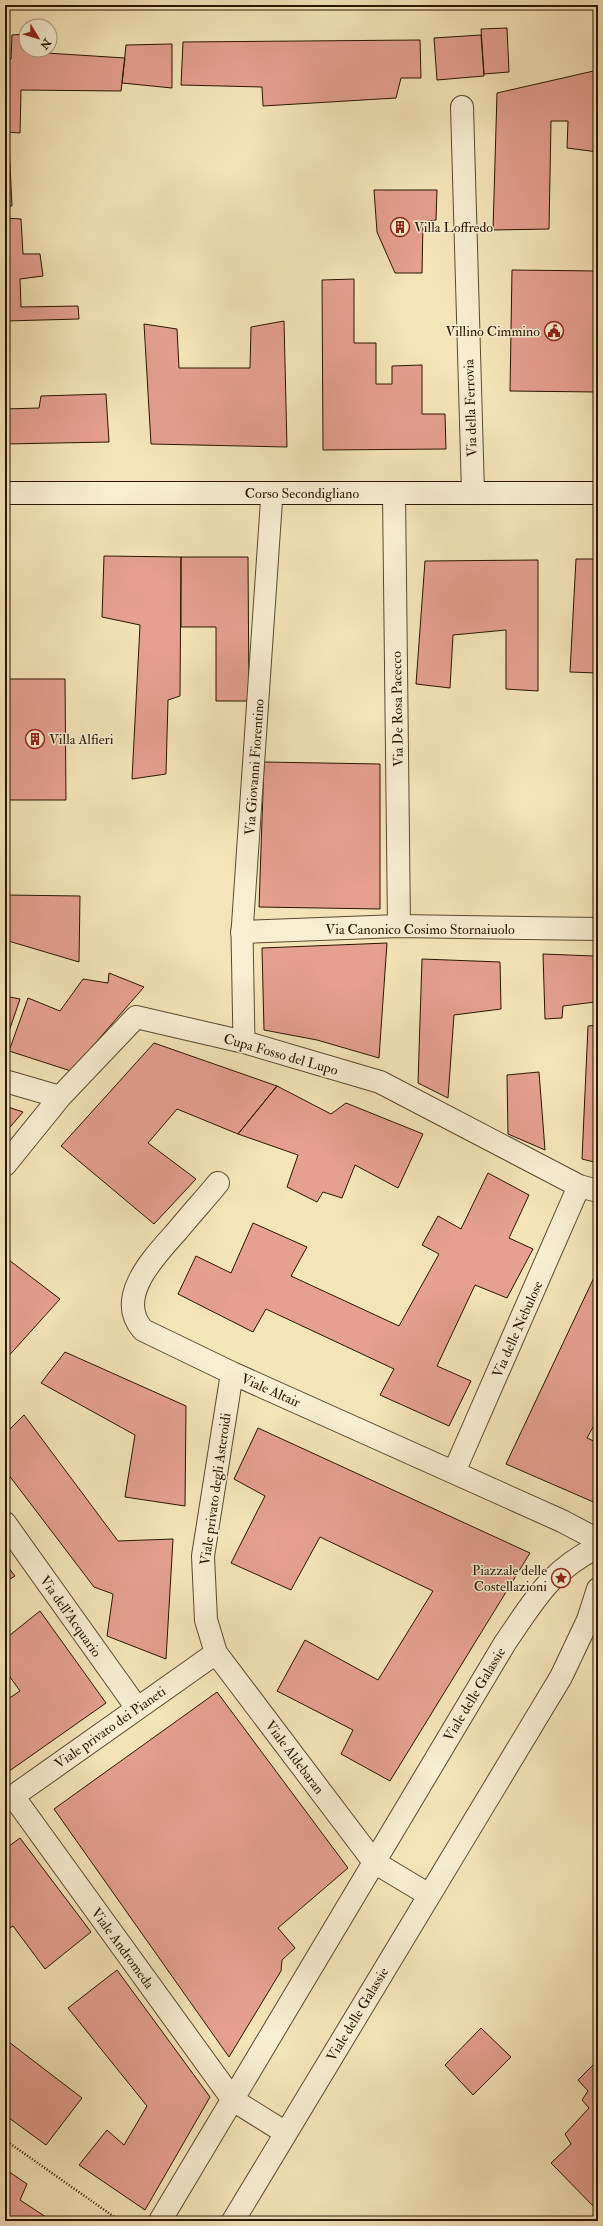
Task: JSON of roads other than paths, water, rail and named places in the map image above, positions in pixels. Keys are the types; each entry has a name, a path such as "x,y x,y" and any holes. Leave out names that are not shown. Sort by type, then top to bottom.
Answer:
{"street":[{"name":"Via della Ferrovia","path":"462,107 473,492"},
{"name":"Corso Secondigliano","path":"5,493 598,493"},
{"name":"Via Giovanni Fiorentino","path":"244,1042 242,932 272,493"},
{"name":"Via De Rosa Pacecco","path":"394,493 399,926"},
{"name":"Via Canonico Cosimo Stornaiuolo","path":"242,932 399,926 598,929"},
{"name":"Cupa Fosso del Lupo","path":"5,1165 60,1097 136,1017 244,1042 380,1082 589,1189"},
{"path":"5,1081 60,1097"},
{"name":"Viale Altair","path":"218,1183 149,1263 138,1282 134,1304 137,1321 143,1330 232,1373 562,1521 598,1540"},
{"name":"Via delle Nebulose","path":"454,1472 589,1189"},
{"name":"Viale privato degli Asteroidi","path":"216,1653 206,1620 203,1556 232,1373"},
{"name":"Via dell'Acquario","path":"5,1523 137,1708"},
{"name":"Viale delle Galassie","path":"160,2221 505,1643 537,1594 561,1571 582,1555 598,1547"},
{"name":"Viale delle Galassie","path":"233,2221 570,1659 588,1620 598,1589"},
{"name":"Viale delle Galassie","path":"570,1659 598,1626"},
{"name":"Viale privato dei Pianeti","path":"9,1799 216,1653"},
{"name":"Viale Aldebaran","path":"216,1653 374,1862"},
{"name":"Viale Andromeda","path":"9,1799 233,2100"},
{"path":"374,1862 429,1895"},
{"path":"233,2100 286,2133"}],"place":[{"name":"Villa Loffredo","path":"400,227"},
{"name":"Villino Cimmino","path":"554,331"},
{"name":"Villa Alfieri","path":"35,739"},
{"name":"Piazzale delle Costellazioni","path":"561,1578"}]}
